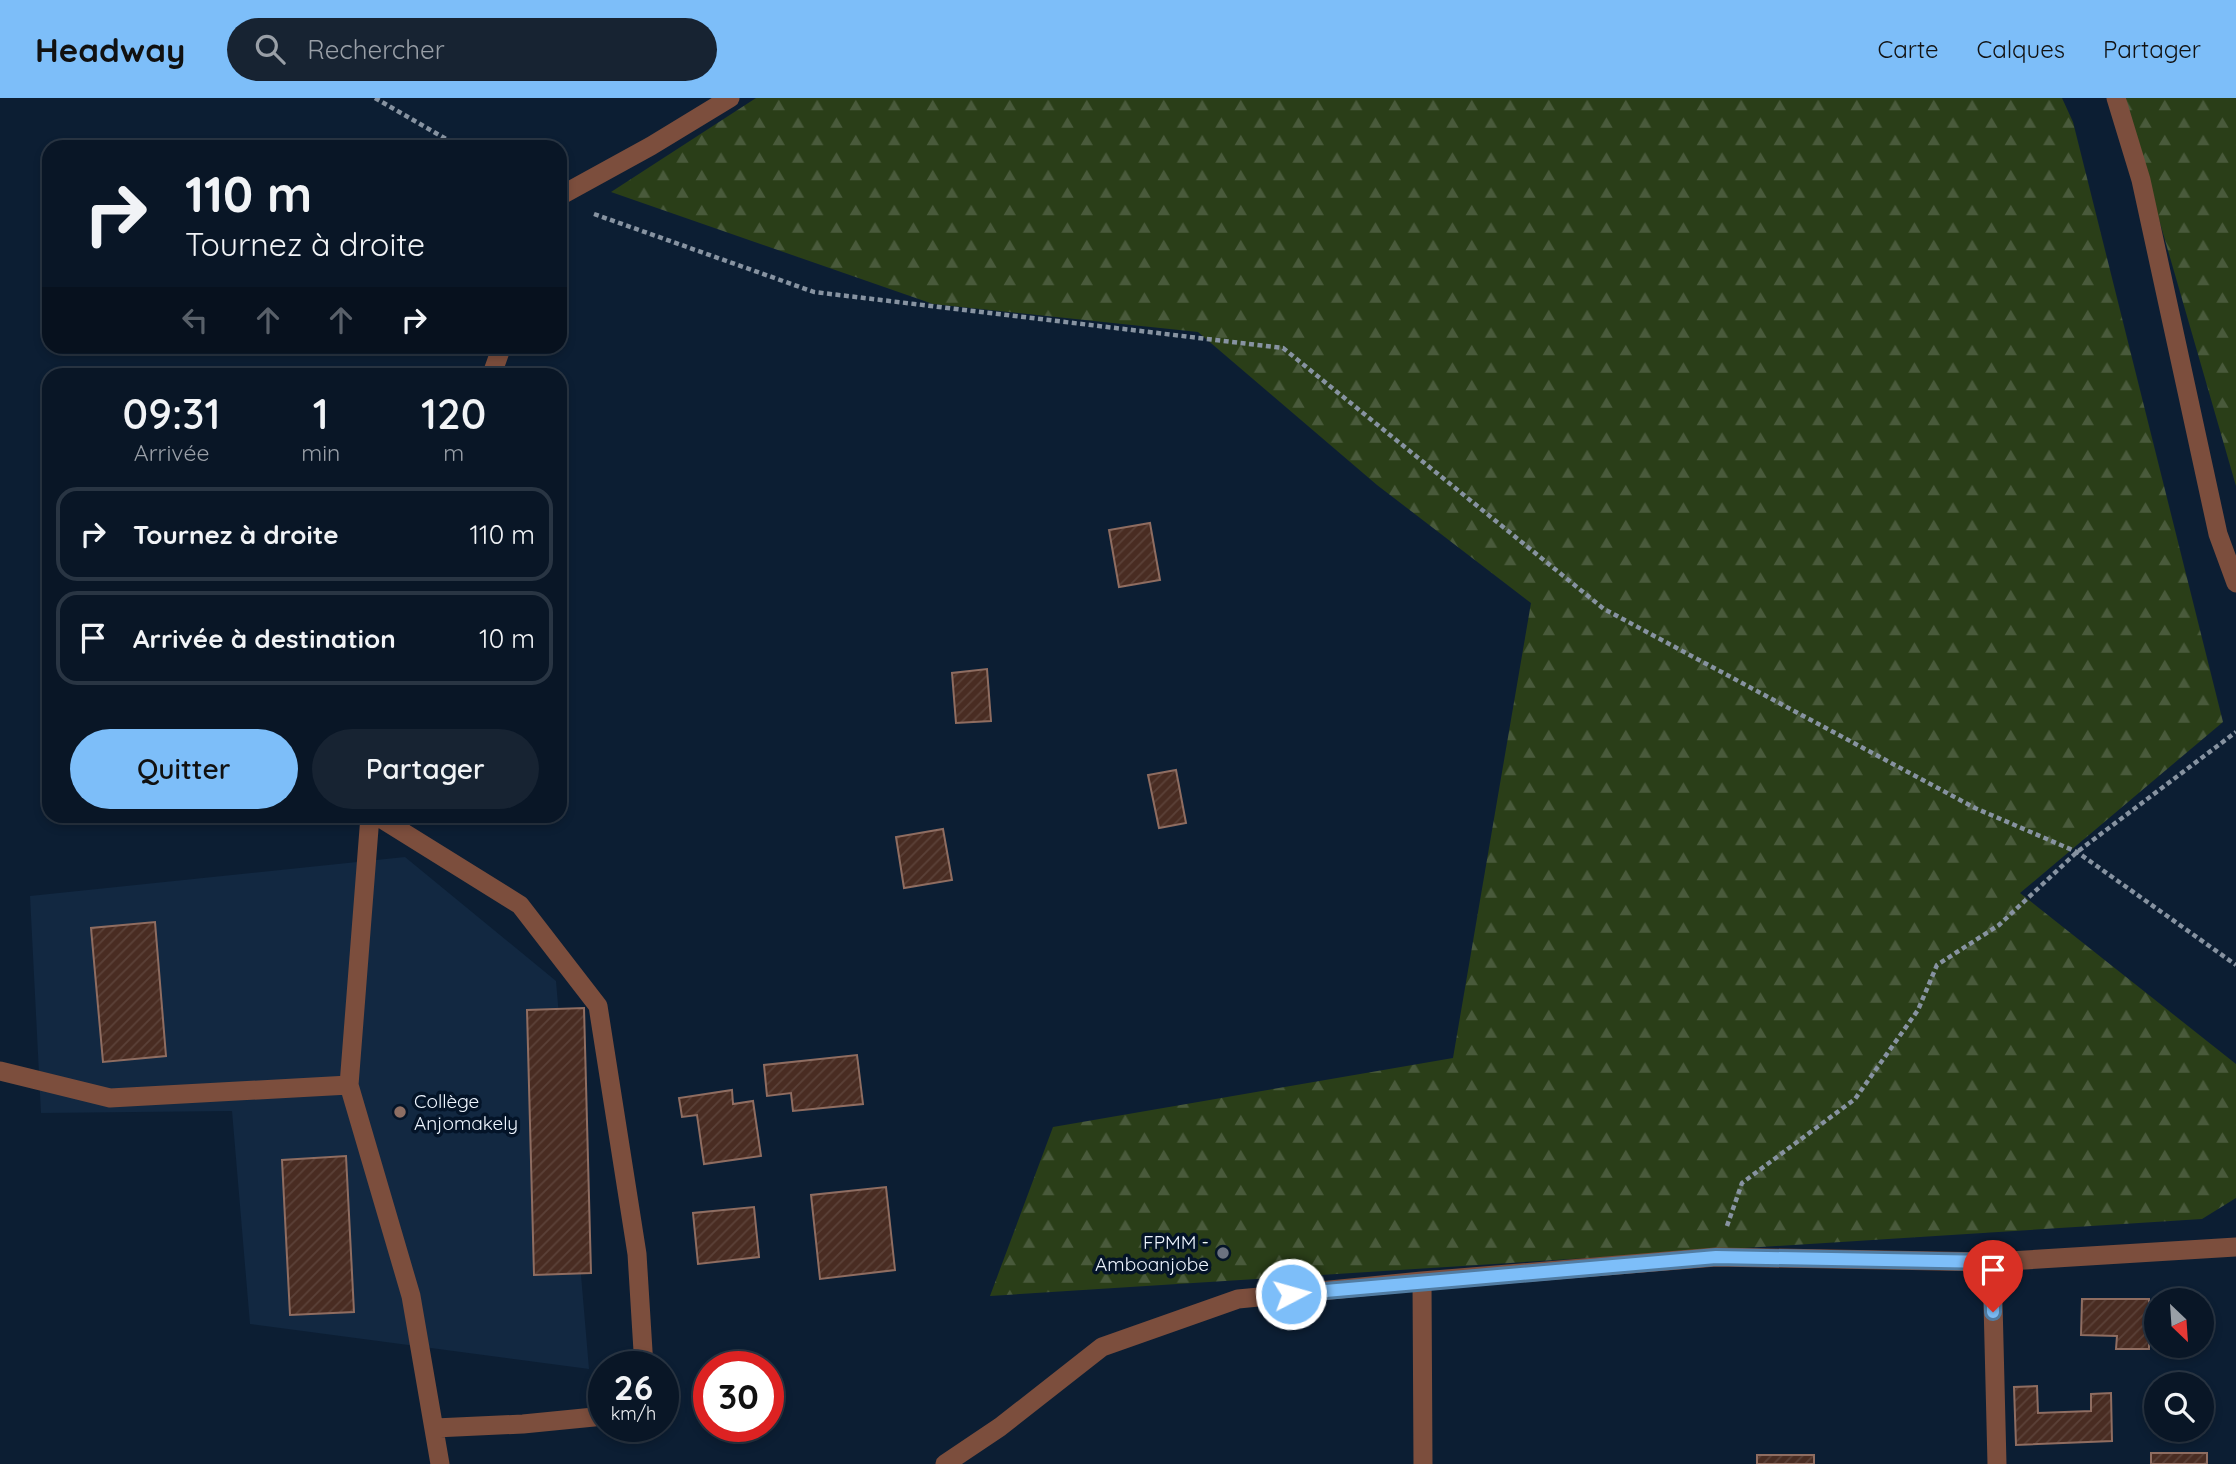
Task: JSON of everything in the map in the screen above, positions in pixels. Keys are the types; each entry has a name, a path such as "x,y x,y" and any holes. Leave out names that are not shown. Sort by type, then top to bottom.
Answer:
{"street":[{"path":"567,192 730,98"},
{"path":"2116,98 2141,180 2218,534 2236,583"},
{"path":"369,823 349,1085 411,1296 440,1464"},
{"path":"388,823 520,905 598,1006 637,1254 643,1351"},
{"path":"0,1071 110,1098 349,1085"},
{"path":"945,1464 1000,1427 1102,1347 1238,1299 1716,1257 1992,1262 2236,1247"},
{"path":"1992,1262 1997,1464"},
{"path":"1422,1281 1423,1464"},
{"path":"435,1429 588,1418"}],"path":[{"path":"375,98 448,140"},
{"path":"585,211 814,292 1283,348 1604,609 1975,808 2077,852 2236,965"},
{"path":"1716,1257 1742,1183 1855,1099 1918,1010 1937,965 1999,925 2077,852 2236,732"}],"shaded area":[{"name":"Collège Anjomakely","path":"405,857 556,981 588,1369 250,1324 232,1111 41,1113 30,896"}],"green space":[{"path":"756,98 2062,98 2073,122 2223,722 2020,893 2236,1064 2236,1198 2202,1219 990,1296 1053,1127 1453,1058 1531,603 1377,485 1198,332 933,304 611,192"},
{"path":"2124,98 2236,98 2236,486"}],"building":[{"path":"1150,523 1160,580 1119,587 1109,530"},
{"path":"987,669 991,721 956,723 952,673"},
{"path":"1176,770 1186,823 1159,828 1148,775"},
{"path":"943,829 952,880 904,888 896,837"},
{"path":"155,922 166,1056 103,1062 91,928"},
{"path":"584,1008 591,1273 534,1275 527,1010"},
{"path":"857,1055 863,1104 793,1111 791,1093 767,1096 764,1065"},
{"path":"732,1090 733,1104 753,1101 761,1156 704,1164 697,1115 682,1117 679,1098"},
{"path":"346,1156 354,1312 290,1315 282,1160"},
{"path":"886,1187 895,1270 820,1279 811,1195"},
{"path":"754,1207 759,1257 698,1264 693,1213"},
{"path":"2082,1299 2144,1299 2144,1349 2116,1349 2117,1336 2081,1335"},
{"path":"2037,1386 2038,1413 2091,1411 2091,1394 2111,1393 2112,1441 2016,1445 2014,1387"},
{"path":"2151,1453 2207,1453 2207,1464 2151,1464"},
{"path":"1757,1455 1814,1455 1814,1464 1757,1464"}],"place":[{"name":"Collège Anjomakely","path":"400,1112"},
{"name":"FPMM - Amboanjobe","path":"1223,1253"}],"route":[{"path":"1291,1294 1716,1257 1992,1262 1993,1312"}]}
